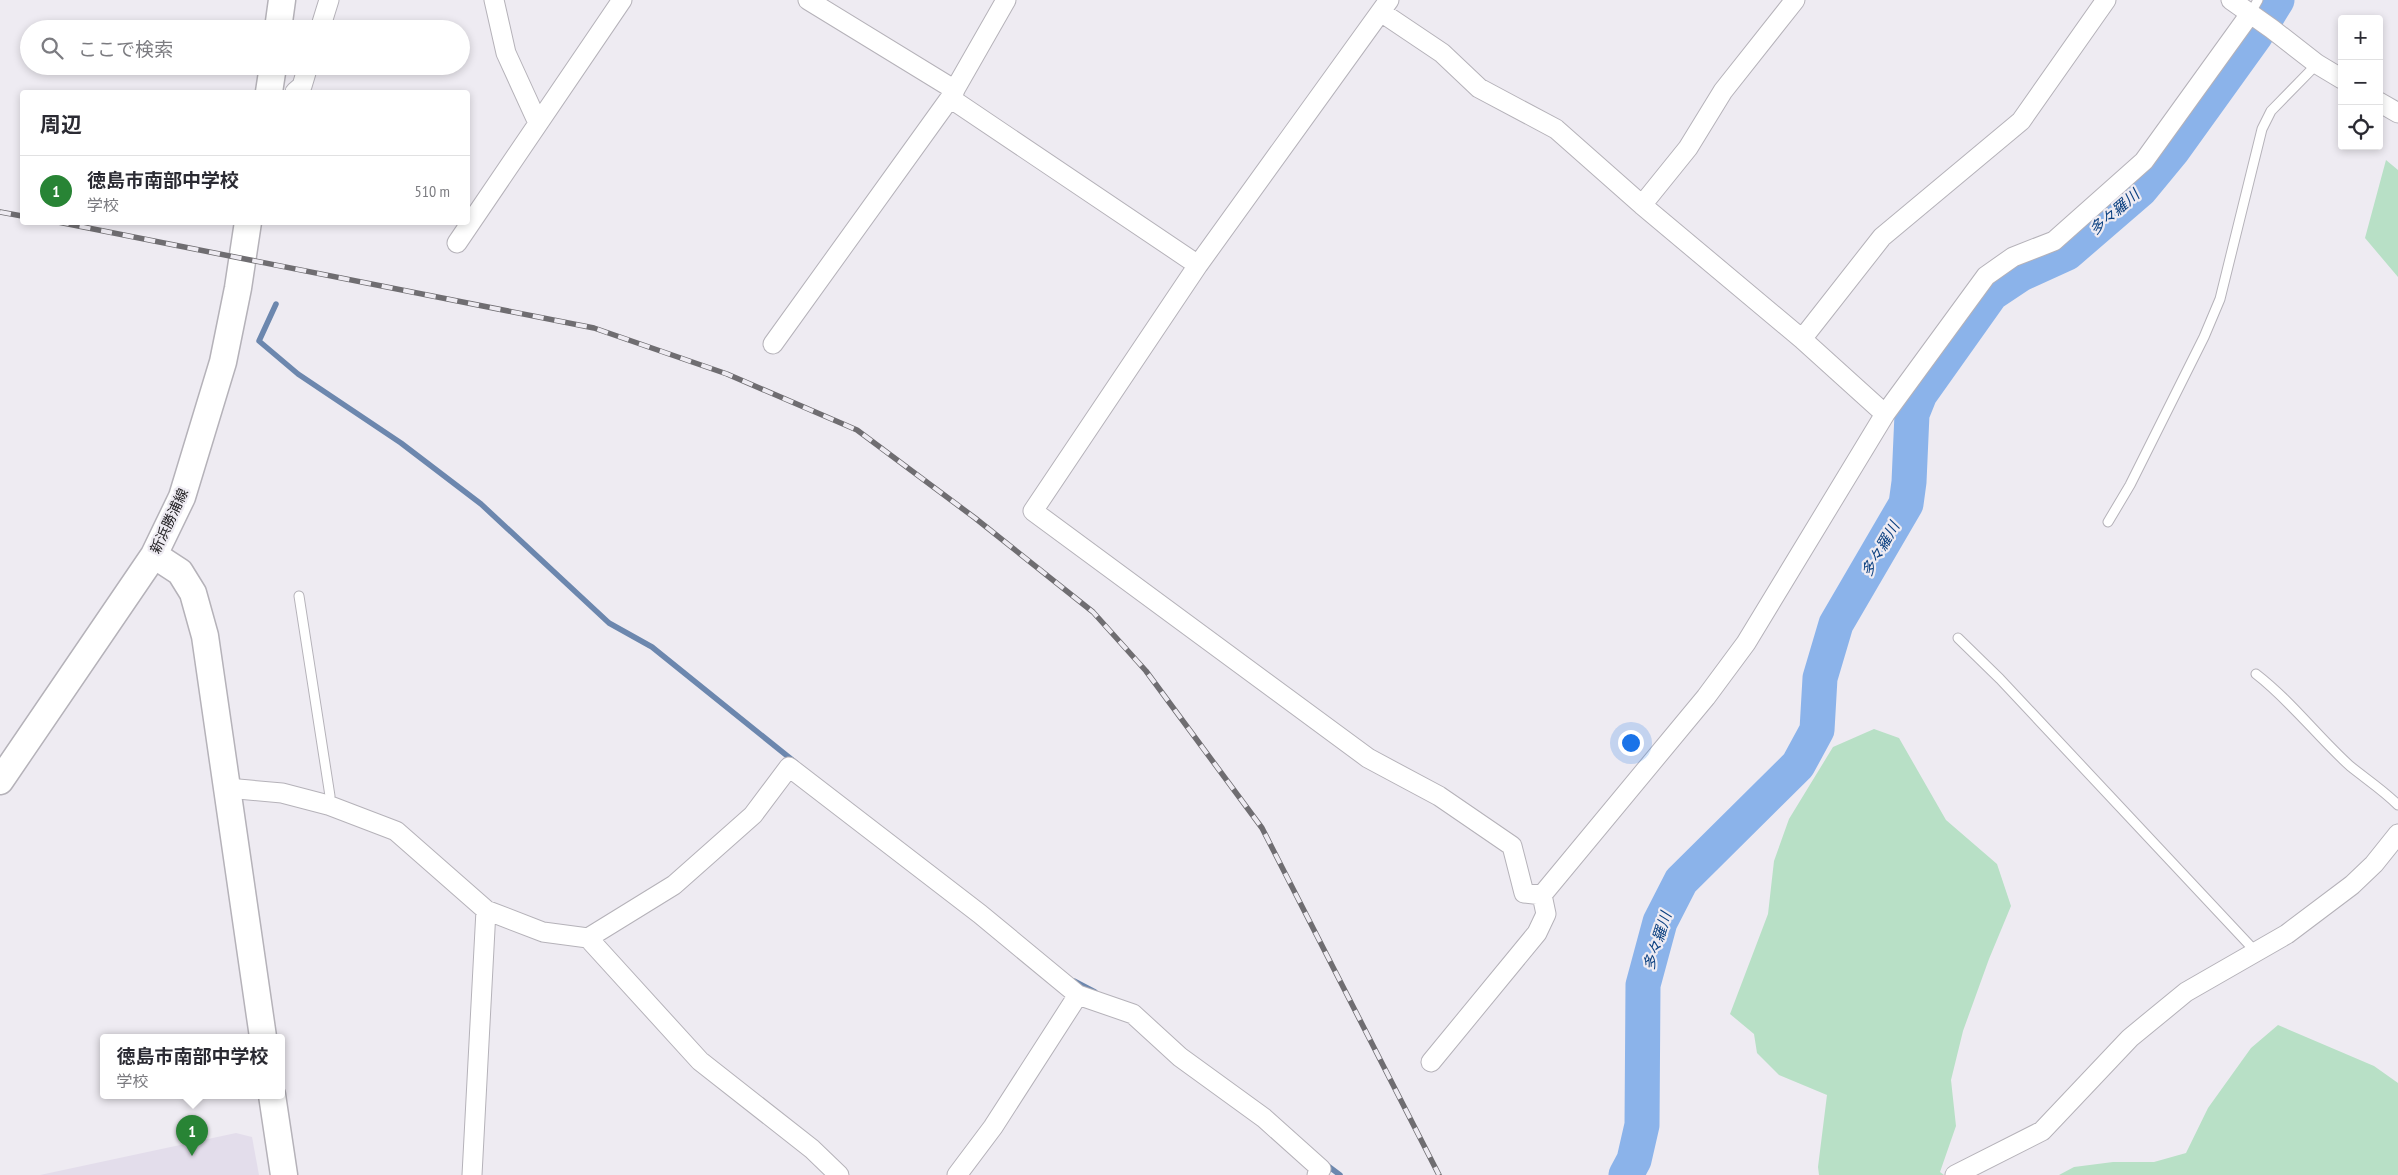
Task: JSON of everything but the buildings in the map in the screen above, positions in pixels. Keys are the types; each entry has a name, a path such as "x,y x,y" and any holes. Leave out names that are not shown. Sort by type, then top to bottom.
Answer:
{"main road":[{"path":"279,20 282,0"},
{"path":"269,90 272,75"},
{"name":"新浜勝浦線","path":"0,780 154,555 182,497 223,362 238,288 248,225"},
{"path":"154,555 180,572 193,593 204,636 228,788 263,1034"},
{"path":"273,1099 284,1175"}],"street":[{"path":"323,20 330,0"},
{"path":"494,0 506,53 538,123"},
{"path":"470,224 622,0"},
{"path":"808,0 952,94 1198,265"},
{"path":"773,344 952,94 1006,0"},
{"path":"1642,205 1688,148 1722,91 1796,0"},
{"path":"1802,339 1882,237 2021,121 2106,0"},
{"path":"2231,0 2254,10 2272,29 2317,64 2338,77"},
{"path":"1542,895 1524,893 1512,846 1440,796 1368,758 1033,511 1198,265 1385,6 1442,53 1479,88 1556,129 1642,205 1802,339 1885,414"},
{"path":"1542,895 1706,697 1746,643 1885,414 1986,276 2013,257 2054,241 2144,161 2254,10"},
{"path":"297,90 302,86 305,75"},
{"path":"2383,104 2398,113"},
{"path":"457,243 469,225"},
{"path":"228,788 282,793 328,805 396,831 486,910 543,932 588,938 674,885 753,815 789,766 964,902 1078,995 1133,1014 1180,1057 1264,1118 1321,1169 1318,1175"},
{"path":"1954,1175 2042,1131 2130,1038 2186,992 2287,934 2352,885 2374,864 2398,834"},
{"path":"1431,1062 1537,933 1546,914 1542,895"},
{"path":"472,1175 486,910"},
{"path":"588,938 700,1061 812,1149 839,1175"},
{"path":"957,1175 993,1127 1078,995"}],"lane":[{"path":"2108,522 2130,485 2204,337 2220,299 2262,129 2270,111 2317,64"},
{"path":"299,596 330,796 328,805"},
{"path":"1958,638 2000,679 2256,952"},
{"path":"2256,674 2281,694 2351,766 2398,805"}],"shaded area":[{"path":"236,1133 252,1137 259,1175 40,1175"}],"green space":[{"path":"2386,160 2398,170 2398,277 2365,238"},
{"path":"1874,729 1899,738 1946,820 1997,864 2011,906 1989,959 1963,1031 1951,1080 1956,1126 1940,1172 1944,1175 1819,1175 1818,1167 1827,1095 1779,1075 1757,1053 1754,1034 1730,1014 1768,914 1774,861 1789,819 1833,747"},
{"path":"2278,1025 2374,1066 2398,1083 2398,1175 2059,1175 2074,1167 2113,1162 2154,1162 2186,1153 2208,1108 2251,1048"}],"waterway":[{"name":"多々羅川","path":"1626,1175 1634,1160 1642,1125 1643,985 1660,922 1681,881 1798,765 1817,730 1820,678 1836,624 1906,504 1909,482 1912,414 1920,394 1991,294 2021,274 2067,253 2140,190 2173,150 2255,36 2277,0"},
{"path":"276,304 259,341 298,374 401,443 481,504 609,623 652,647 796,763"},
{"path":"1074,981 1095,992"},
{"path":"1324,1163 1340,1175"}],"railway":[{"path":"0,212 20,216"},
{"path":"73,225 594,328 727,374 857,430 975,518 1093,612 1146,671 1262,828 1439,1175"}],"place":[{"name":"徳島市南部中学校","path":"192,1156"}]}
